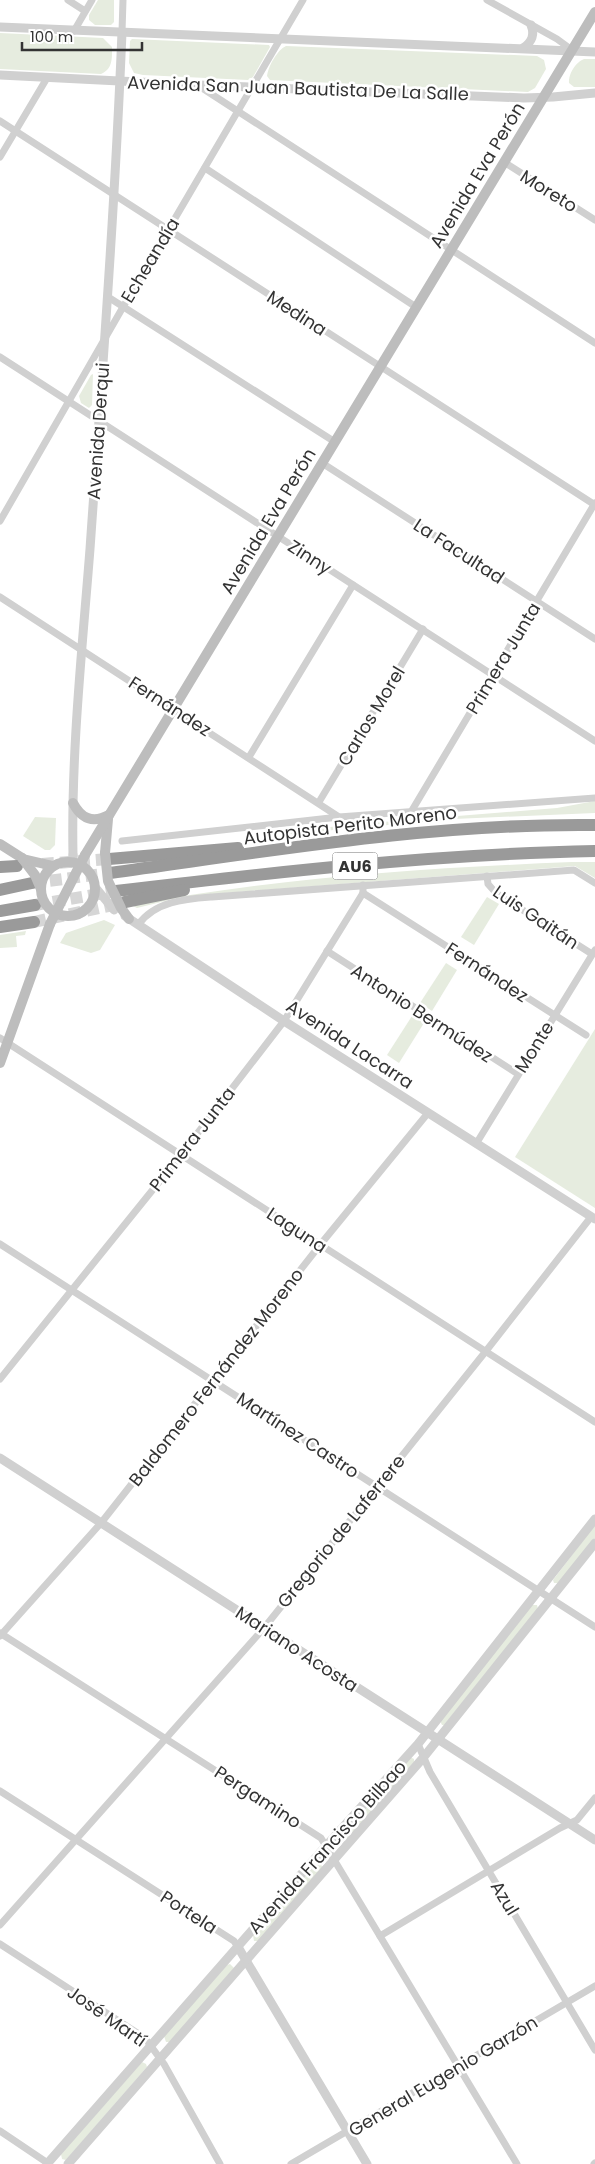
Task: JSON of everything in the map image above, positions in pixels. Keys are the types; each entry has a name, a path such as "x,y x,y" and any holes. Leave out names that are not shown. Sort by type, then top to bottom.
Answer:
{"highway":[{"name":"Autopista Perito Moreno","path":"110,872 320,844 448,830 595,825"},
{"path":"107,856 320,844"},
{"name":"AU6","path":"116,890 476,856 595,851"},
{"path":"0,867 19,862"},
{"path":"120,907 242,877"},
{"path":"0,890 36,887"},
{"path":"0,911 36,905"},
{"path":"0,928 34,922"}],"main road":[{"name":"Avenida Eva Perón","path":"0,1064 3,1040 77,859 108,815 174,708 595,12"},
{"path":"73,803 81,815 88,819 98,820 108,815 108,881 120,907 129,918"},
{"path":"0,844 35,875 36,887 46,904 55,913 71,916 84,911 92,902 96,887 92,876 77,859 61,862 53,866 36,887"},
{"path":"19,862 53,866"}],"street":[{"path":"68,0 85,11"},
{"path":"74,31 92,0"},
{"name":"Avenida Derqui","path":"77,859 73,803 82,650 115,196 123,0"},
{"name":"Echeandía","path":"0,521 123,306 303,0"},
{"path":"487,0 531,24 572,50"},
{"path":"523,48 529,44 532,38 531,24"},
{"path":"0,27 595,52"},
{"name":"Avenida San Juan Bautista De La Salle","path":"0,75 199,85 542,98 595,93"},
{"path":"0,157 47,78"},
{"path":"199,85 595,343"},
{"name":"Medina","path":"0,121 595,504"},
{"name":"Moreto","path":"504,162 595,220"},
{"path":"205,168 416,307"},
{"path":"108,297 334,442"},
{"name":"Zinny","path":"0,358 595,741"},
{"name":"La Facultad","path":"322,463 595,639"},
{"name":"Primera Junta","path":"411,812 595,504"},
{"path":"249,757 353,585"},
{"name":"Fernández","path":"0,597 319,802 339,817"},
{"name":"Carlos Morel","path":"319,802 422,629"},
{"path":"122,841 339,817 595,798"},
{"path":"138,925 148,914 163,906 206,897 363,889 488,876 574,870 595,883"},
{"name":"Luis Gaitán","path":"488,876 488,884 496,893 594,952"},
{"path":"96,887 120,907"},
{"name":"Primera Junta","path":"0,1378 180,1156 284,1021 363,889"},
{"name":"Fernández","path":"363,889 586,1035"},
{"name":"Avenida Lacarra","path":"129,918 284,1021 593,1218"},
{"name":"Antonio Bermúdez","path":"327,951 518,1074"},
{"name":"Monte","path":"476,1144 594,952"},
{"name":"Laguna","path":"3,1040 180,1156 595,1422"},
{"name":"Baldomero Fernández Moreno","path":"1,1634 101,1523 320,1245 428,1113"},
{"name":"Gregorio de Laferrere","path":"0,1925 264,1628 593,1218"},
{"name":"Martínez Castro","path":"0,1244 595,1627"},
{"name":"Mariano Acosta","path":"0,1458 595,1840"},
{"name":"Avenida Francisco Bilbao","path":"48,2164 326,1846 418,1744 595,1519"},
{"name":"Avenida Francisco Bilbao","path":"68,2164 439,1740 595,1543"},
{"name":"Pergamino","path":"1,1634 321,1838 517,2164"},
{"name":"Azul","path":"418,1744 430,1772 595,2050"},
{"name":"Portela","path":"0,1791 234,1941 367,2164"},
{"path":"380,1936 578,1820 595,1798"},
{"name":"José Martí","path":"0,1944 145,2038 160,2058 220,2164"},
{"name":"General Eugenio Garzón","path":"291,2164 595,1986"},
{"path":"0,2131 48,2164"}],"shaded area":[{"path":"98,0 114,0 114,22 111,25 95,25 89,20 89,15"},
{"path":"0,33 103,38 112,47 111,63 108,69 101,74 0,69"},
{"path":"132,39 269,45 270,47 253,77 248,80 143,75 134,73 129,63 130,41"},
{"path":"286,46 537,56 544,60 546,69 535,88 528,92 270,80 267,76 271,64 279,51"},
{"path":"584,59 595,59 595,87 574,87 569,83 573,69"},
{"path":"93,374 92,405 89,408 81,403 79,396"},
{"path":"595,801 595,813 454,819 290,834 291,832 346,825 557,808"},
{"path":"35,817 56,818 55,845 50,850 45,850 23,836"},
{"path":"595,862 595,878 575,866 225,893 177,898 137,908 131,905 240,888 295,881 461,867"},
{"path":"487,897 499,904 474,945 461,937"},
{"path":"104,920 115,925 100,950 91,953 60,943 66,933"},
{"path":"26,931 25,935 16,936 17,947 0,948 0,935"},
{"path":"446,963 457,970 432,1011 420,1003"},
{"path":"412,1016 424,1023 399,1063 387,1055"},
{"path":"595,1029 595,1208 515,1157"},
{"path":"595,1525 595,1538 559,1583 554,1583 553,1580"},
{"path":"532,1605 537,1605 538,1609 444,1725 442,1725 440,1721"},
{"path":"410,1757 414,1759 414,1762 345,1841 341,1841 339,1838"},
{"path":"319,1863 323,1867 259,1941 254,1941 253,1935 315,1864"},
{"path":"230,1964 234,1968 170,2042 166,2042 164,2036 227,1965"},
{"path":"142,2062 147,2067 66,2160 62,2159 61,2154"}],"tunnel":[{"path":"42,864 109,859"},
{"path":"32,883 110,873"},
{"path":"35,905 116,891"},
{"path":"34,922 122,903"}]}
